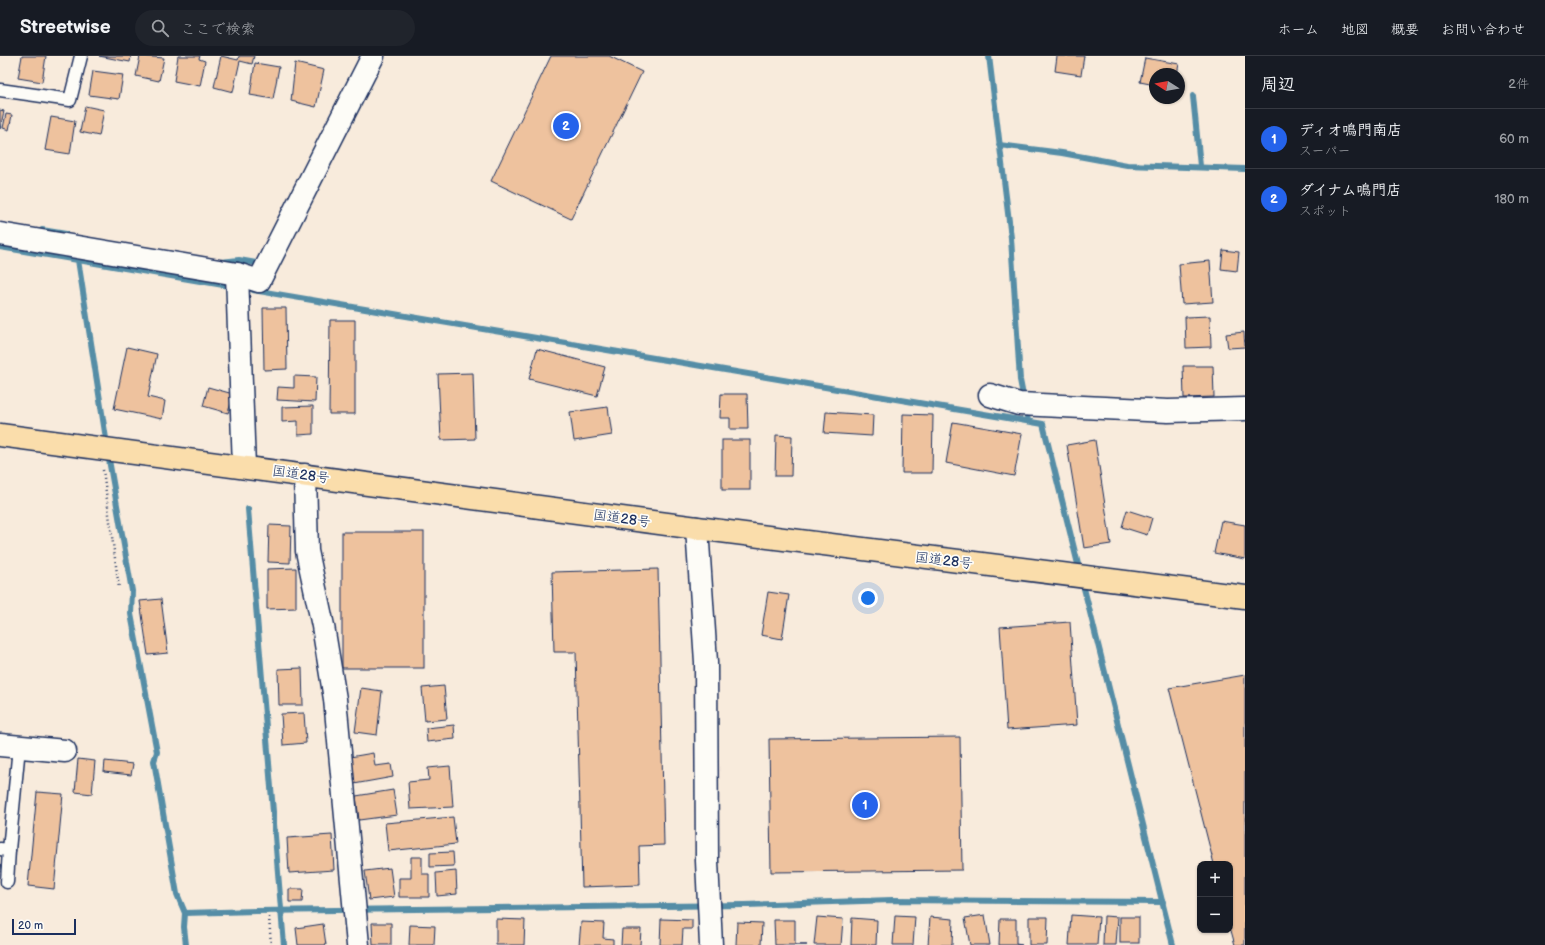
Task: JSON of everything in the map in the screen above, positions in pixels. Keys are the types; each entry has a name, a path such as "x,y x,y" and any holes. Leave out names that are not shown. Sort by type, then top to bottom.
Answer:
{"highway":[{"name":"国道28号","path":"0,435 697,528 1245,597"}],"street":[{"path":"0,234 237,274 259,281 373,56"},
{"path":"237,274 244,467"},
{"path":"990,396 1019,404 1168,411 1245,409"},
{"path":"305,475 307,551 323,626 335,699 358,945"},
{"path":"697,528 706,662 707,861 711,945"},
{"path":"10,746 65,751"}],"lane":[{"path":"0,90 70,100 82,56"},
{"path":"7,882 4,850 10,746"}],"path":[{"path":"100,448 119,588"},
{"path":"269,918 271,945"}],"building":[{"path":"22,56 46,56 42,82 18,78"},
{"path":"99,56 131,56 130,62"},
{"path":"140,56 164,58 159,81 136,76"},
{"path":"178,56 200,56 199,59 205,61 200,86 174,81"},
{"path":"221,56 238,60 239,56 254,56 252,64 240,61 233,92 214,87"},
{"path":"551,56 609,56 642,72 571,219 491,181"},
{"path":"1057,56 1084,56 1081,75 1055,71"},
{"path":"1145,58 1179,64 1178,68 1149,68 1149,84 1140,82"},
{"path":"255,63 279,67 273,99 250,95"},
{"path":"295,63 324,70 316,107 291,101"},
{"path":"93,71 123,75 119,99 89,95"},
{"path":"85,106 104,110 99,136 80,132"},
{"path":"0,110 4,111 0,129"},
{"path":"6,114 12,115 9,130 3,128"},
{"path":"51,117 75,121 70,154 45,150"},
{"path":"1223,250 1239,252 1237,271 1221,269"},
{"path":"1210,261 1213,302 1182,304 1179,264"},
{"path":"263,308 286,308 287,369 264,370"},
{"path":"1210,316 1211,347 1186,348 1185,317"},
{"path":"330,320 355,320 355,414 329,414"},
{"path":"1244,332 1245,347 1228,348 1226,334"},
{"path":"127,347 157,354 148,397 165,401 162,419 114,409"},
{"path":"537,349 605,367 597,396 529,379"},
{"path":"1183,366 1213,366 1214,397 1184,398"},
{"path":"473,373 475,439 441,440 438,374"},
{"path":"294,376 316,377 315,402 277,400 278,387 294,388"},
{"path":"208,387 233,394 228,413 203,406"},
{"path":"721,394 747,394 748,429 730,429 730,418 720,418"},
{"path":"313,406 313,434 298,435 298,421 282,422 282,407"},
{"path":"608,407 612,435 574,441 570,412"},
{"path":"826,412 873,415 872,436 824,433"},
{"path":"903,414 933,415 932,473 902,473"},
{"path":"953,422 1022,434 1014,476 946,463"},
{"path":"776,435 792,436 791,476 775,476"},
{"path":"722,440 750,440 750,490 722,490"},
{"path":"1095,440 1111,544 1084,548 1067,445"},
{"path":"1127,510 1152,518 1147,535 1122,527"},
{"path":"1221,521 1245,525 1245,559 1214,553"},
{"path":"269,525 291,526 290,563 268,562"},
{"path":"342,532 424,532 424,668 342,668"},
{"path":"296,568 296,608 267,609 267,569"},
{"path":"658,569 664,845 639,846 640,885 582,887 576,652 554,652 552,572"},
{"path":"768,592 789,595 782,639 761,635"},
{"path":"161,599 168,653 148,655 140,601"},
{"path":"1070,622 1077,725 1007,730 1000,627"},
{"path":"302,668 303,705 279,705 278,669"},
{"path":"1245,675 1245,945 1235,945 1232,933 1233,933 1233,861 1213,861 1169,688"},
{"path":"444,686 447,719 425,721 422,688"},
{"path":"361,688 382,691 377,735 355,732"},
{"path":"304,713 306,743 283,745 281,714"},
{"path":"454,725 455,739 427,742 426,728"},
{"path":"960,737 962,870 771,872 769,739"},
{"path":"373,753 375,766 391,764 393,777 354,784 350,757"},
{"path":"78,759 95,761 92,794 75,792"},
{"path":"105,761 133,764 131,775 104,772"},
{"path":"450,766 453,807 410,809 408,782 429,780 428,768"},
{"path":"393,790 397,815 359,820 356,796"},
{"path":"37,792 63,794 54,889 28,886"},
{"path":"453,817 456,844 388,851 385,823"},
{"path":"332,835 334,870 289,873 287,838"},
{"path":"453,852 454,866 430,867 430,853"},
{"path":"411,857 422,857 422,874 429,874 429,897 399,897 399,878 411,878"},
{"path":"390,868 394,897 369,900 365,871"},
{"path":"456,871 457,894 437,896 436,873"},
{"path":"289,889 303,889 302,902 289,902"},
{"path":"985,915 990,945 970,945 965,918"},
{"path":"1071,915 1099,917 1097,945 1069,945"},
{"path":"895,916 915,917 913,945 893,945"},
{"path":"1104,916 1118,917 1116,945 1103,945"},
{"path":"817,917 843,919 841,945 814,945"},
{"path":"930,917 953,919 952,945 928,945"},
{"path":"1029,917 1048,917 1047,945 1029,945"},
{"path":"1120,917 1139,917 1139,943 1120,943"},
{"path":"852,918 877,920 876,945 851,945"},
{"path":"496,919 525,920 524,945 496,945"},
{"path":"661,919 692,920 692,929 683,929 682,945 660,945"},
{"path":"1000,919 1016,919 1016,944 1022,945 999,945"},
{"path":"774,920 795,920 795,945 775,945"},
{"path":"581,922 604,923 603,938 613,939 613,945 579,945"},
{"path":"737,922 762,923 761,945 736,945"},
{"path":"372,923 391,923 391,945 373,945"},
{"path":"323,924 326,945 298,945 296,928"},
{"path":"410,925 435,926 434,945 409,945"},
{"path":"622,929 641,929 640,945 621,945"}],"waterway":[{"path":"989,56 1011,238 1020,380 1028,421"},
{"path":"1193,96 1200,166"},
{"path":"999,145 1062,153 1127,165 1245,169"},
{"path":"42,230 66,234"},
{"path":"0,247 78,260 107,445"},
{"path":"78,260 235,287"},
{"path":"221,262 239,260 262,264"},
{"path":"253,290 1043,424 1173,945"},
{"path":"108,454 132,591 131,614 157,752 154,761 177,894 185,913 745,905 892,900 1163,902"},
{"path":"248,509 284,945"},
{"path":"185,913 184,927 186,945"}],"place":[{"name":"ダイナム鳴門店","path":"566,126"},
{"name":"ディオ鳴門南店","path":"865,805"}]}
